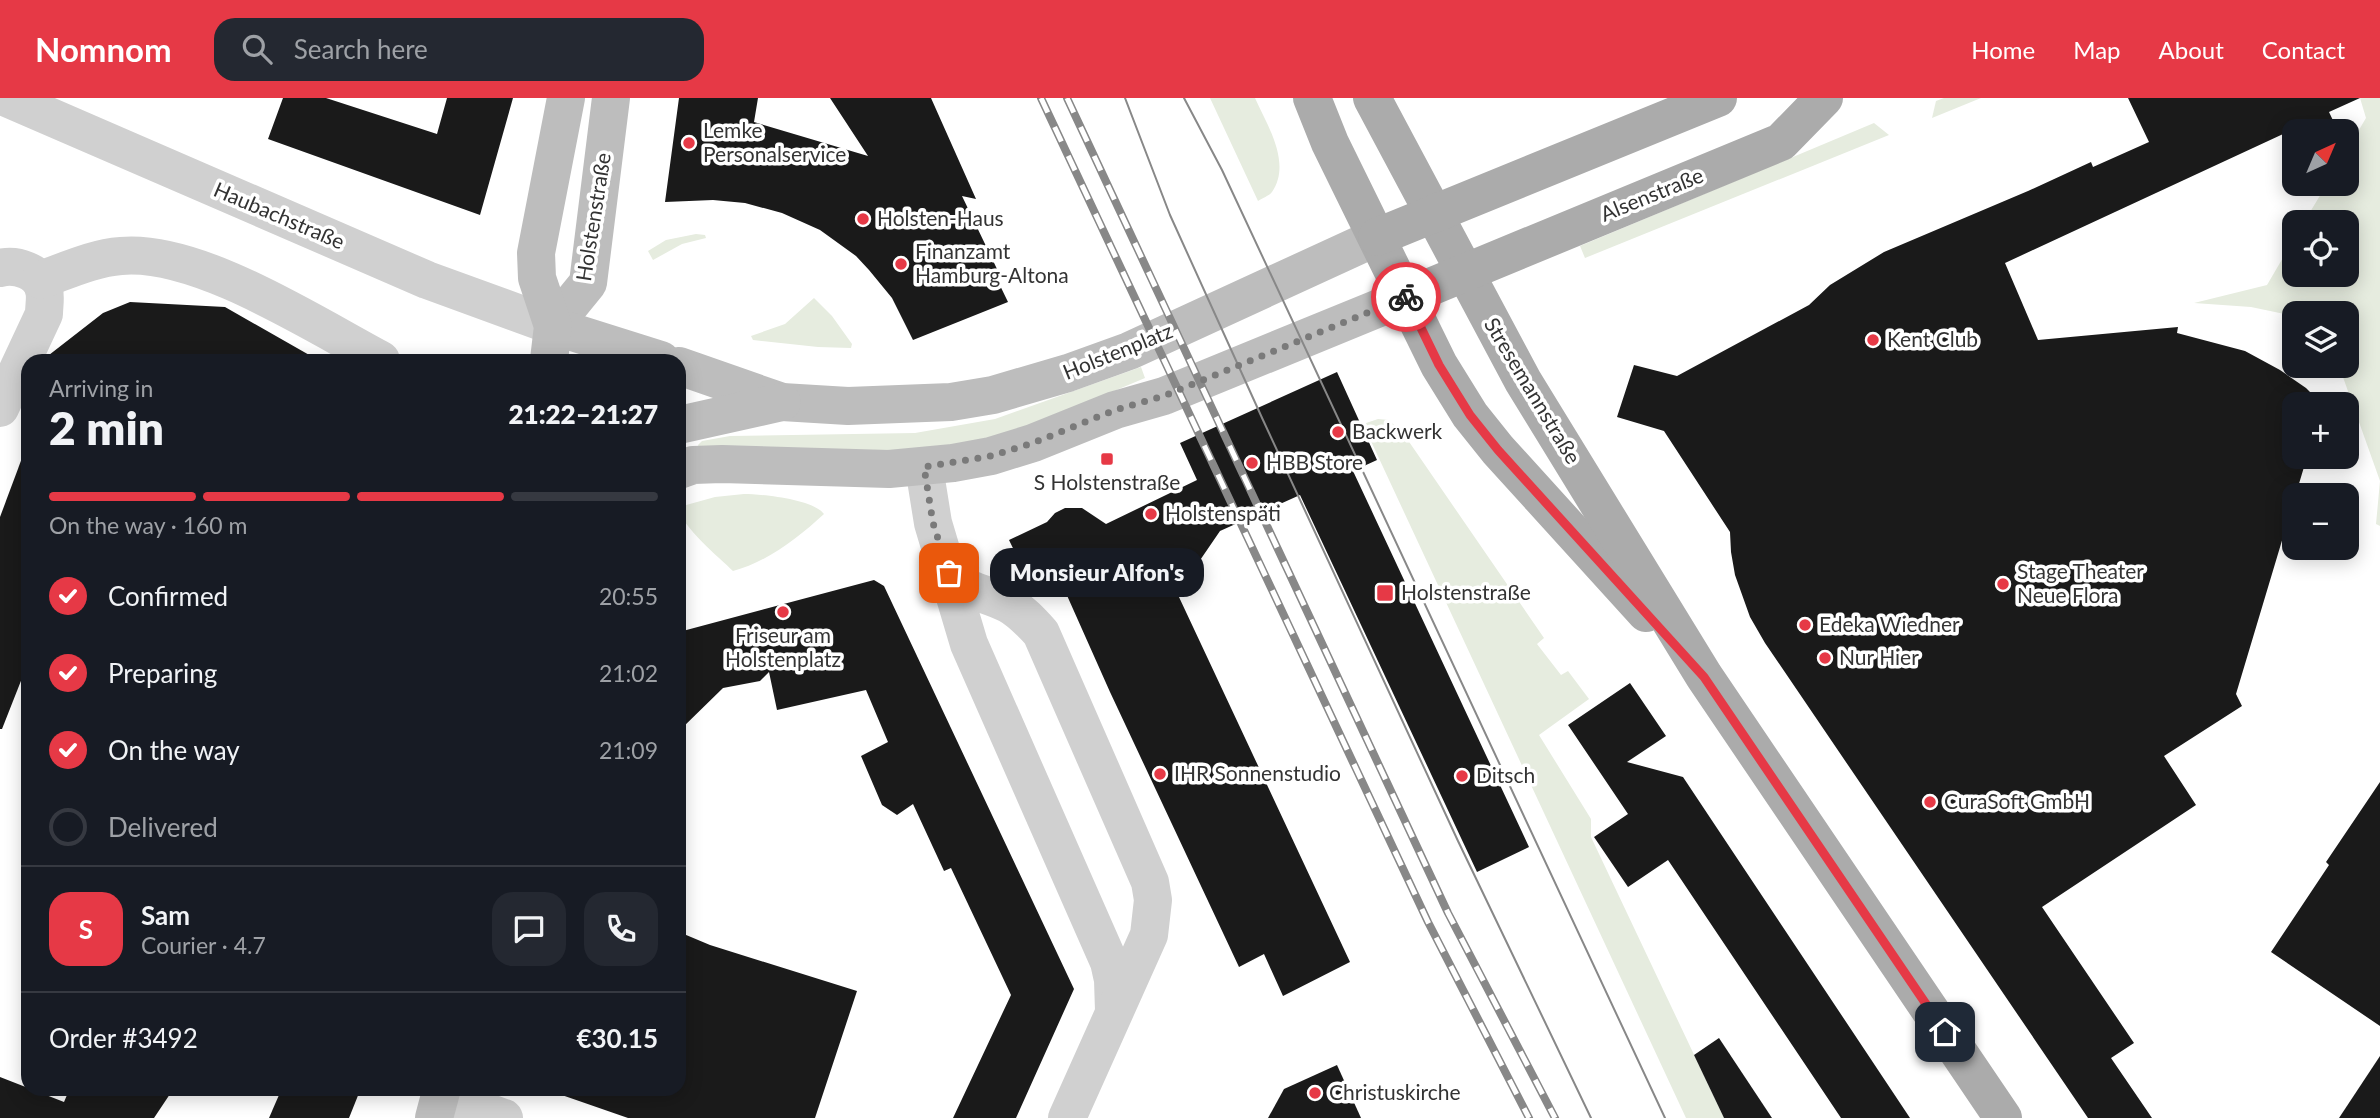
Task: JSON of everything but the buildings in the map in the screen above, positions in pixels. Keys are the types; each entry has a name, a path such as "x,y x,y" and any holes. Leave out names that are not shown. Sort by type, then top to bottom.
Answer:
{"main road":[{"path":"566,98 536,253 537,278 551,343 622,354"},
{"name":"Holstenstraße","path":"551,343 588,283 611,98"},
{"name":"Stresemannstraße","path":"1312,98 1330,143 1439,365 1470,415 1704,677"},
{"name":"Stresemannstraße","path":"1372,98 1523,381 1704,677 2003,1118"},
{"path":"1434,212 1718,98"},
{"name":"Alsenstraße","path":"1465,272 1781,142 1824,98"},
{"name":"Holstenplatz","path":"686,368 782,402 848,406 951,402 993,394 1038,382 1129,351 1434,212"},
{"path":"686,468 722,464 889,469 924,467 991,456 1033,443 1102,415 1164,396 1465,272"},
{"name":"Holstenplatz","path":"686,423 782,402"}],"street":[{"name":"Haubachstraße","path":"7,98 427,280 551,343"},
{"path":"40,281 111,257 171,260 255,293 370,354"},
{"path":"0,268 21,268 44,287 44,314 25,354"},
{"path":"0,408 21,363"},
{"path":"924,467 933,523 970,643 1109,962 1113,980 1114,1013"},
{"path":"949,573 972,592 1006,603 1019,611 1041,634 1145,867 1153,900 1149,935 1067,1118"},
{"path":"439,1101 504,1118"}],"shaded area":[{"path":"1210,98 1255,98 1266,120 1279,157 1278,181 1269,195 1258,201"},
{"path":"1944,98 1981,98 1932,118 1936,101"},
{"path":"2360,98 2380,98 2380,481 2359,422 2359,392 2348,392 2343,378 2359,378 2359,301 2282,301 2282,313 2251,307 2194,303 2267,285 2282,259 2282,287 2359,287 2359,210 2311,210 2320,196 2359,196 2359,130 2366,118"},
{"path":"1874,123 1889,135 1585,258 1580,246"},
{"path":"696,234 705,235 706,238 682,244 653,260 648,251 666,240"},
{"path":"814,298 832,316 852,344 851,348 753,340 751,336 785,324"},
{"path":"1141,367 1145,378 1002,438 890,457 700,451 698,445 702,441 730,436 915,433 995,419"},
{"path":"1378,419 1389,420 1403,433 1544,638 1537,644 1561,675 1568,671 1589,699 1539,735 1591,819 1591,837 1724,1118 1686,1118 1363,424"},
{"path":"2380,481 2380,526 2376,524"},
{"path":"744,494 774,496 799,501 824,514 782,548 758,562 733,571 686,523 686,505 715,497"}],"tram line":[{"path":"1125,98 1170,215 1263,420 1458,841 1591,1118"},
{"path":"1184,98 1222,170 1665,1118"}],"railway":[{"path":"1041,98 1428,922 1529,1118"},
{"path":"1067,98 1448,913 1555,1118"}],"way so far":[{"path":"949,573 933,523 924,467 991,456 1033,443 1115,410 1164,396 1406,297"}],"place":[{"name":"Lemke Personalservice","path":"689,143"},
{"name":"Holsten-Haus","path":"863,219"},
{"name":"Finanzamt Hamburg-Altona","path":"901,264"},
{"name":"Kent Club","path":"1873,340"},
{"name":"Backwerk","path":"1338,432"},
{"name":"S Holstenstraße","path":"1107,459"},
{"name":"HBB Store","path":"1252,463"},
{"name":"Holstenspäti","path":"1151,514"},
{"name":"Monsieur Alfon's","path":"949,573"},
{"name":"Stage Theater Neue Flora","path":"2003,584"},
{"name":"Holstenstraße","path":"1385,593"},
{"name":"Friseur am Holstenplatz","path":"783,612"},
{"name":"Edeka Wiedner","path":"1805,625"},
{"name":"Nur Hier","path":"1825,658"},
{"name":"IHR Sonnenstudio","path":"1160,774"},
{"name":"Ditsch","path":"1462,776"},
{"name":"CuraSoft GmbH","path":"1930,802"},
{"name":"Christuskirche","path":"1315,1093"}],"route":[{"path":"1406,297 1439,365 1470,415 1498,450 1704,677 1945,1032"}]}
